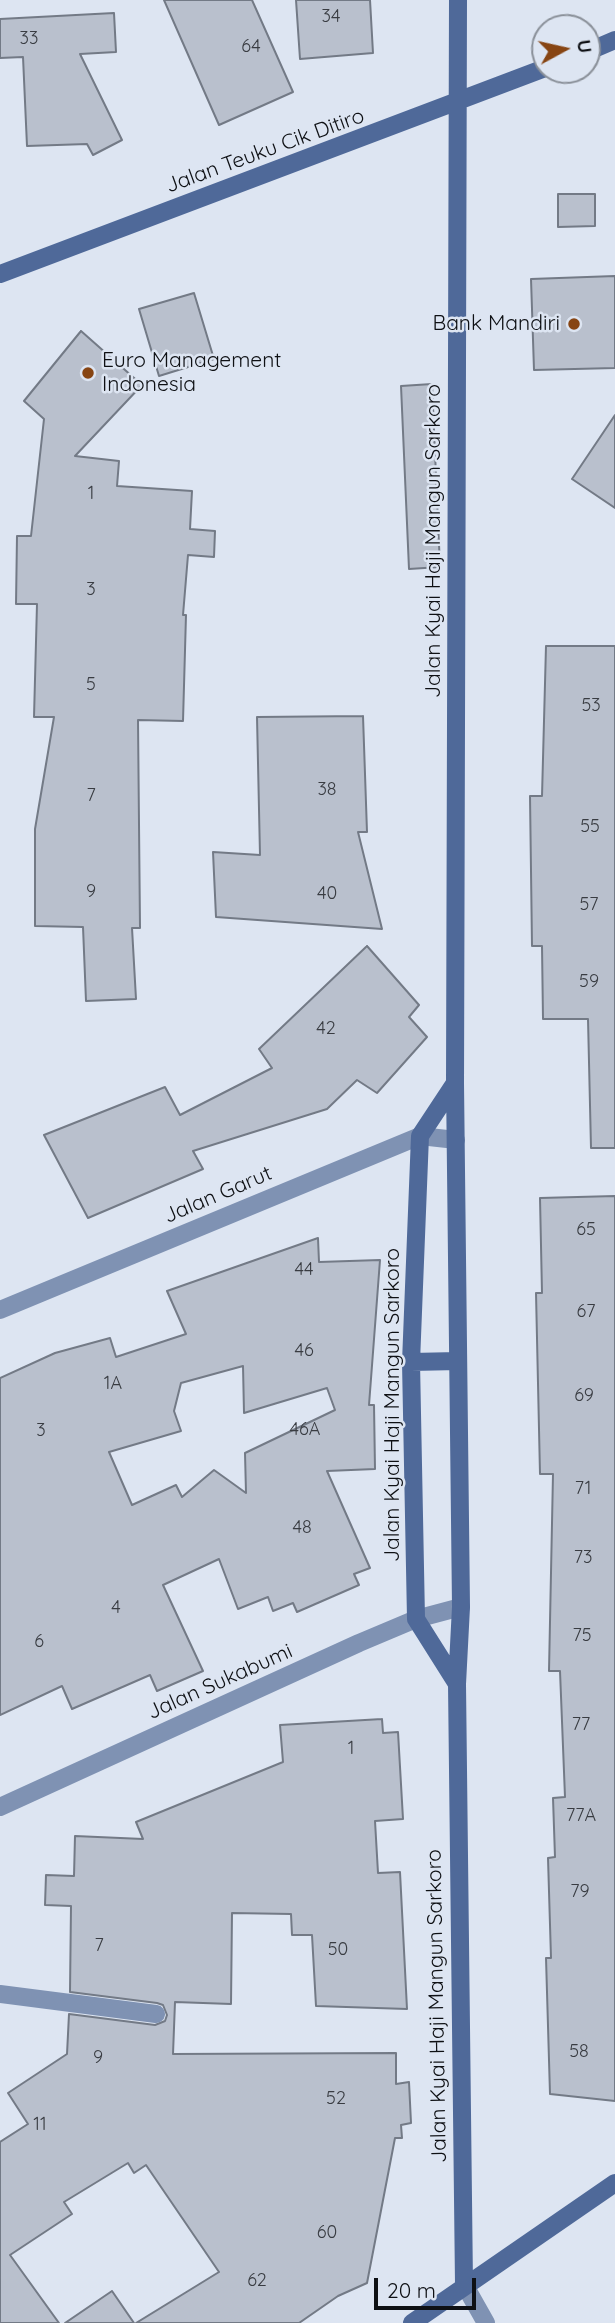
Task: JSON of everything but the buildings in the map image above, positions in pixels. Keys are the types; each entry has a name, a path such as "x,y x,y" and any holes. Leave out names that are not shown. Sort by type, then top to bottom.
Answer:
{"street":[{"name":"Jalan Kyai Haji Mangun Sarkoro","path":"458,0 455,1083 461,1606 457,1684 464,2284 486,2323"},
{"name":"Jalan Teuku Cik Ditiro","path":"0,274 531,74"},
{"path":"420,1136 455,1083"},
{"name":"Jalan Kyai Haji Mangun Sarkoro","path":"416,1619 411,1362 420,1136"},
{"name":"Jalan Garut","path":"0,1310 420,1136 456,1140"},
{"path":"411,1362 458,1361"},
{"name":"Jalan Sukabumi","path":"0,1810 416,1619 461,1606"},
{"path":"416,1619 457,1684"},
{"path":"0,1994 156,2014"},
{"path":"411,2323 464,2284 615,2183"}],"place":[{"name":"Bank Mandiri","path":"574,324"},
{"name":"Euro Management Indonesia","path":"88,373"}]}
